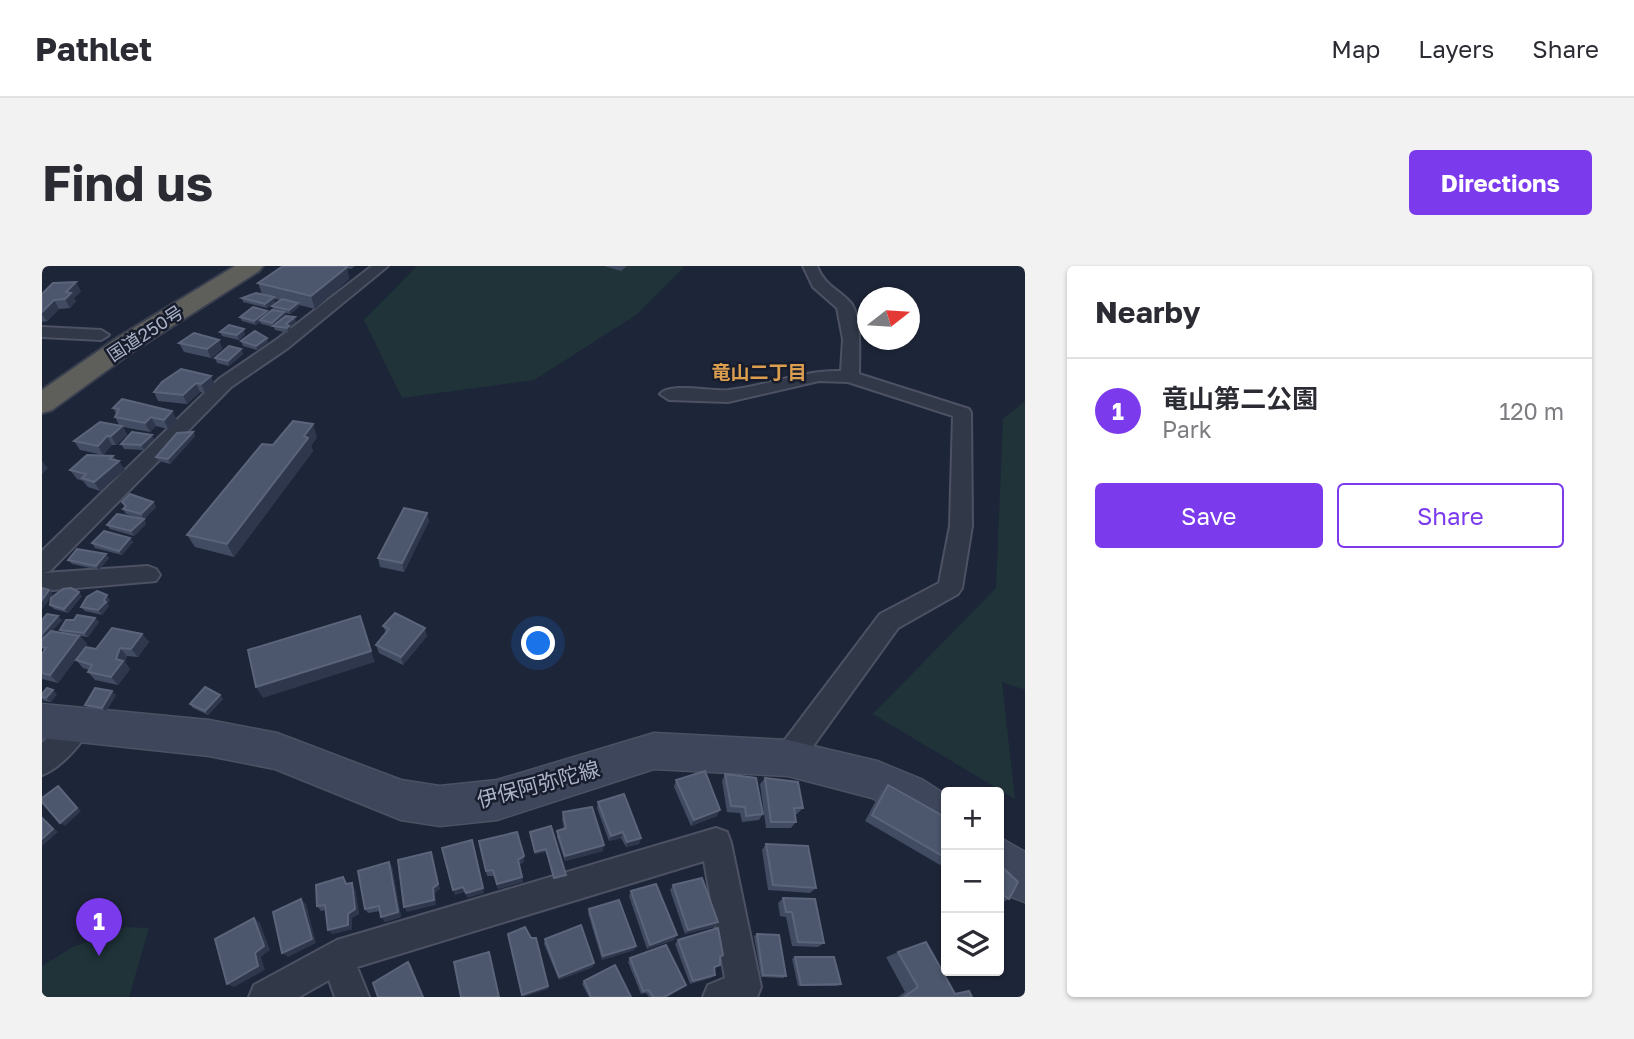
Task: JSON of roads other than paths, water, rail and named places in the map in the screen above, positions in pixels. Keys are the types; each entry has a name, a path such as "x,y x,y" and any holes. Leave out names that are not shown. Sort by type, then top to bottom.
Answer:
{"highway":[{"name":"国道250号","path":"66,357 218,266"},
{"name":"国道250号","path":"42,404 126,345 251,266"}],"main road":[{"name":"伊保阿弥陀線","path":"60,722 209,738 277,751 401,800 440,806 496,800 654,751 788,758 877,780 908,794 941,815"},
{"path":"1004,863 1025,880"}],"street":[{"path":"42,565 225,383 282,344 381,266"},
{"path":"810,266 816,282 827,295 845,306 851,339 850,377"},
{"path":"42,332 102,335"},
{"path":"669,394 728,396 819,376 850,377 962,413 961,526 950,588 889,621 788,758"},
{"path":"42,582 148,575"},
{"path":"42,761 60,722"},
{"path":"266,997 337,957 716,843 744,987 720,997"},
{"path":"337,957 352,997"}],"place":[{"name":"竜山第二公園","path":"99,956"}],"district":[{"name":"竜山二丁目","path":"759,371"}]}
